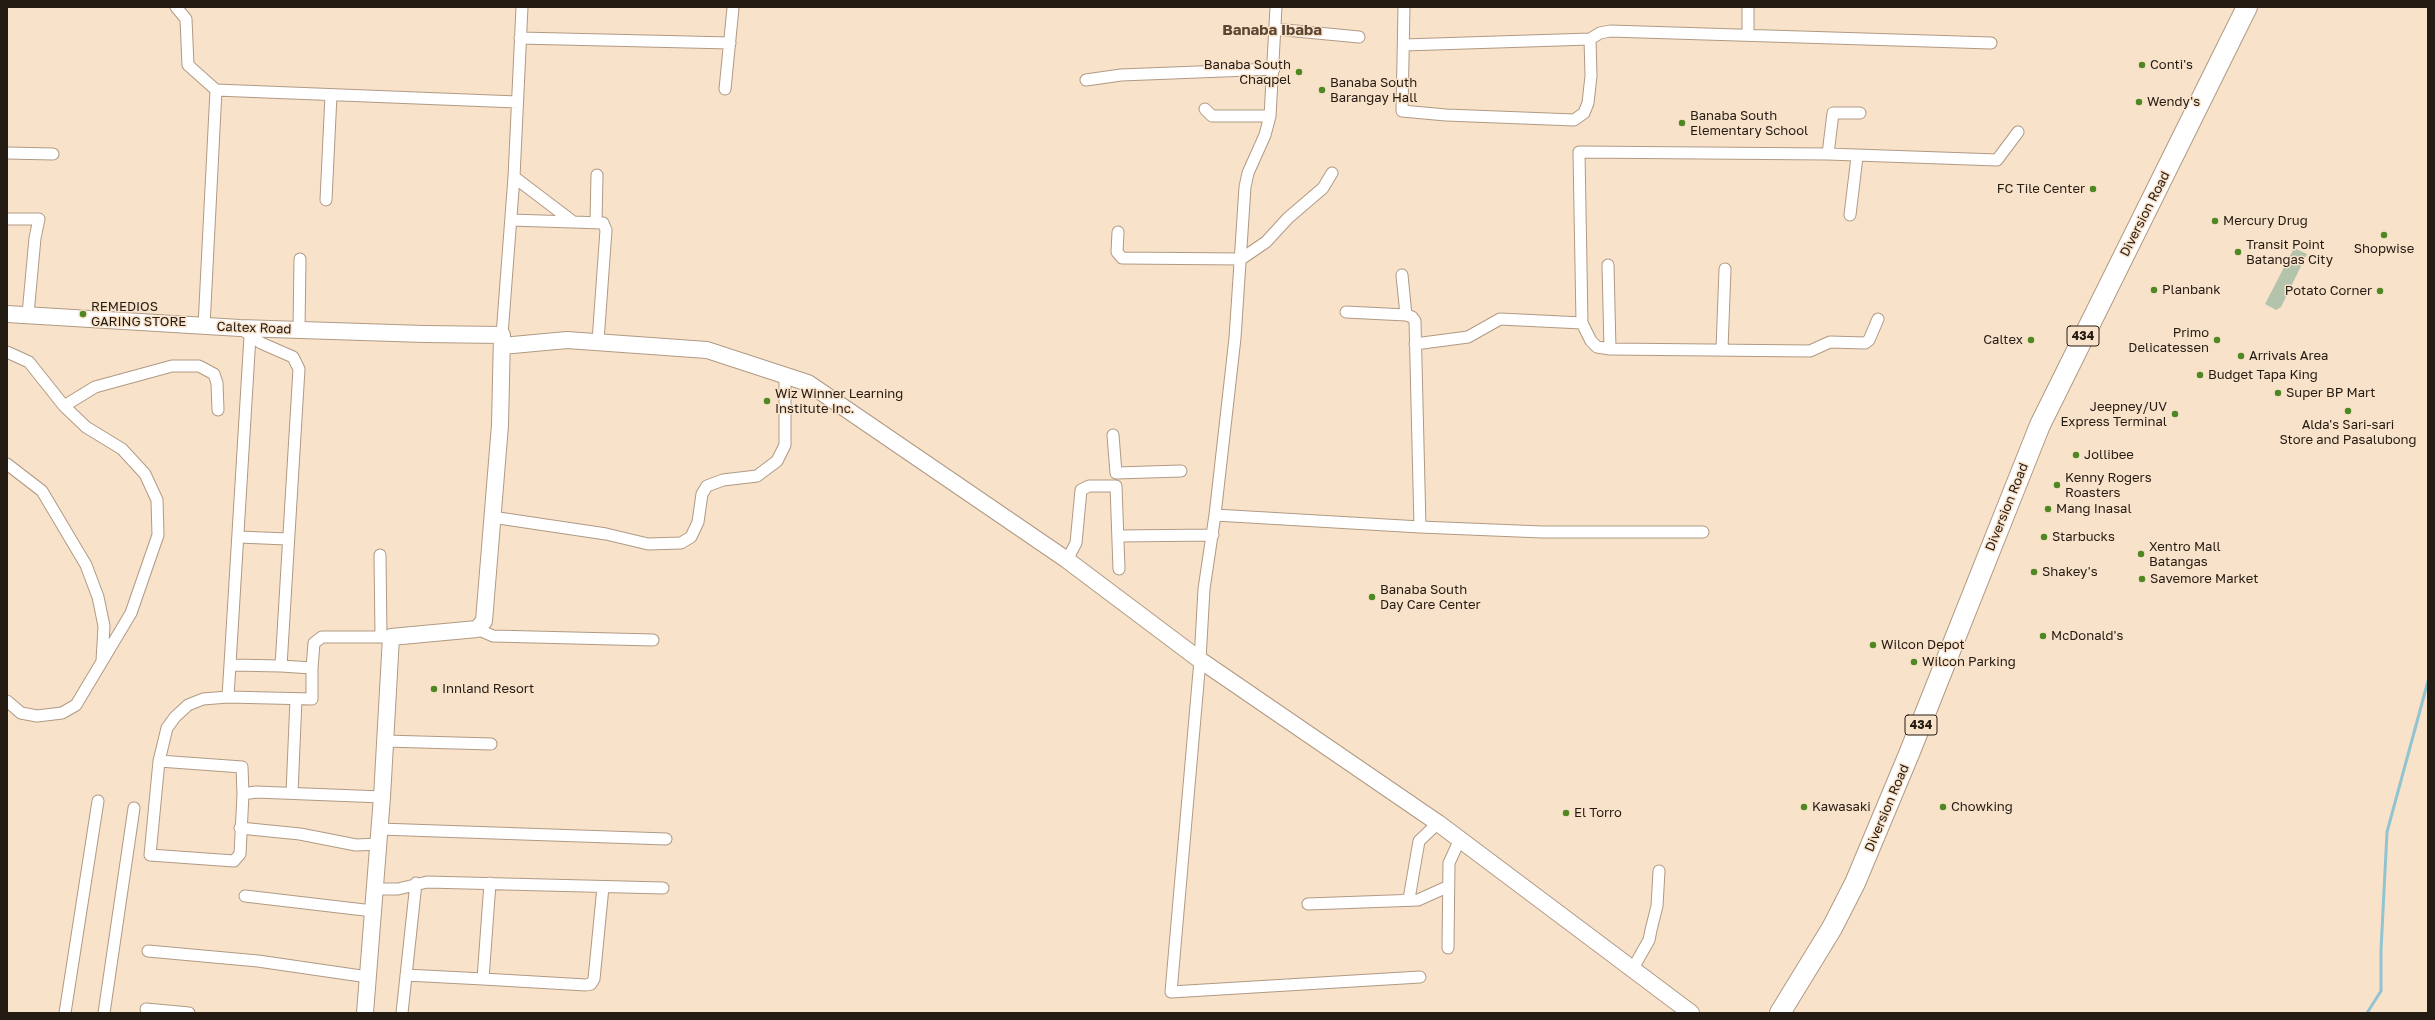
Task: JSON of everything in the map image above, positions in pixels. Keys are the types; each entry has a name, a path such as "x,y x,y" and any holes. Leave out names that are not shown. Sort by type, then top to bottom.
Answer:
{"highway":[{"name":"Diversion Road","path":"1780,1013 1832,928 1855,883 1912,746 2040,425 2247,7"}],"street":[{"path":"176,7 186,19 188,65 216,90 517,102"},
{"path":"477,629 484,621 500,425 502,340 514,177 522,7"},
{"path":"1276,7 1274,69 1270,116 1265,135 1248,173 1245,186 1241,259 1213,535 1204,589 1200,660 1171,992 1420,977"},
{"path":"1404,7 1402,111 1574,120 1584,113 1591,76 1590,39"},
{"path":"1748,7 1748,34"},
{"path":"725,89 733,8"},
{"path":"1275,29 1359,37"},
{"path":"1404,45 1590,39 1600,33 1610,31 1748,34 1991,43"},
{"path":"520,38 730,43"},
{"path":"1086,80 1121,75 1274,69"},
{"path":"204,326 216,90"},
{"path":"326,200 331,95"},
{"path":"1205,109 1212,116 1270,116"},
{"path":"1828,154 1833,113 1860,113"},
{"path":"1878,319 1865,343 1830,342 1810,351 1610,349 1594,344 1582,323 1579,152 1828,154 1857,157 1997,160 2018,132"},
{"path":"7,152 53,154"},
{"path":"1850,215 1857,157"},
{"path":"1118,232 1117,252 1122,258 1241,259 1266,242 1288,218 1323,188 1332,173"},
{"path":"596,222 597,175"},
{"path":"514,177 572,221"},
{"path":"7,219 39,219 35,238 28,314"},
{"path":"511,220 603,223 606,230 598,341"},
{"path":"299,329 300,259"},
{"path":"1608,265 1610,349"},
{"path":"1722,349 1725,269"},
{"path":"1402,274 1406,316"},
{"path":"1346,312 1406,316 1412,317 1415,321 1420,527"},
{"name":"Caltex Road","path":"7,314 28,314 204,326 245,332 299,329 424,334 502,340 598,341 707,350 785,374 808,383 857,415 1067,560 1200,660 1438,823 1691,1013"},
{"path":"1415,344 1468,337 1500,319 1582,323"},
{"path":"228,697 232,665 239,537 245,332"},
{"path":"245,332 261,343 293,357 299,369 287,539 281,666"},
{"path":"7,352 29,362 64,406 86,427 122,449 145,474 157,500 158,535 144,580 131,613 102,665 76,705 62,713 37,716 21,713 7,701"},
{"path":"64,406 95,386 172,366 199,366 214,374 217,383 218,410"},
{"path":"492,518 606,534 648,544 682,543 691,537 698,522 702,494 707,486 723,480 757,476 777,461 784,445 785,374"},
{"path":"1114,435 1119,536 1119,569"},
{"path":"7,464 42,491 86,565 98,597 104,626 102,665"},
{"path":"1116,473 1181,471"},
{"path":"1067,560 1076,543 1081,490 1089,486 1116,486"},
{"path":"1215,515 1420,527 1542,532 1703,532"},
{"path":"1119,536 1213,535"},
{"path":"239,537 287,539"},
{"path":"365,1013 379,844 385,741 386,637 380,555"},
{"path":"159,761 242,767 243,794 240,828 240,854 234,861 150,855 159,761 166,728 188,705 204,699 228,697 312,699 314,643 322,637 386,637 477,629 493,636 653,640"},
{"path":"232,665 312,668"},
{"path":"292,793 296,699"},
{"path":"385,741 491,744"},
{"path":"243,794 256,792 292,793 382,798"},
{"path":"65,1013 98,801"},
{"path":"104,1013 134,808"},
{"path":"1409,899 1419,841 1438,823"},
{"path":"240,828 313,836 356,845 379,844"},
{"path":"380,828 666,839"},
{"path":"1448,948 1447,887 1449,863 1460,839"},
{"path":"1632,970 1649,940 1657,906 1659,871"},
{"path":"375,889 398,889 416,883 490,883 663,888"},
{"path":"402,1013 416,883"},
{"path":"483,979 490,883"},
{"path":"406,975 591,984 594,979 603,887"},
{"path":"1308,904 1343,904 1426,898 1447,887"},
{"path":"245,896 373,911"},
{"path":"148,951 258,961 368,977"},
{"path":"146,1009 189,1013"}],"green space":[{"path":"2294,248 2307,254 2281,307 2276,310 2265,304"}],"waterway":[{"path":"2367,1013 2381,991 2381,950 2387,832 2428,681"}],"place":[{"name":"Conti's","path":"2142,65"},
{"name":"Banaba South Chaqpel","path":"1299,72"},
{"name":"Banaba South Barangay Hall","path":"1322,90"},
{"name":"Wendy's","path":"2139,102"},
{"name":"Banaba South Elementary School","path":"1682,123"},
{"name":"FC Tile Center","path":"2093,189"},
{"name":"Mercury Drug","path":"2215,221"},
{"name":"Shopwise","path":"2384,235"},
{"name":"Transit Point Batangas City","path":"2238,252"},
{"name":"Planbank","path":"2154,290"},
{"name":"Potato Corner","path":"2380,291"},
{"name":"REMEDIOS GARING STORE","path":"83,314"},
{"name":"Caltex","path":"2031,340"},
{"name":"Primo Delicatessen","path":"2217,340"},
{"name":"Arrivals Area","path":"2241,356"},
{"name":"Budget Tapa King","path":"2200,375"},
{"name":"Super BP Mart","path":"2278,393"},
{"name":"Wiz Winner Learning Institute Inc.","path":"767,401"},
{"name":"Alda's Sari-sari Store and Pasalubong","path":"2348,411"},
{"name":"Jeepney/UV Express Terminal","path":"2175,414"},
{"name":"Jollibee","path":"2076,455"},
{"name":"Kenny Rogers Roasters","path":"2057,485"},
{"name":"Mang Inasal","path":"2048,509"},
{"name":"Starbucks","path":"2044,537"},
{"name":"Xentro Mall Batangas","path":"2141,554"},
{"name":"Shakey's","path":"2034,572"},
{"name":"Savemore Market","path":"2142,579"},
{"name":"Banaba South Day Care Center","path":"1372,597"},
{"name":"McDonald's","path":"2043,636"},
{"name":"Wilcon Depot","path":"1873,645"},
{"name":"Wilcon Parking","path":"1914,662"},
{"name":"Innland Resort","path":"434,689"},
{"name":"Kawasaki","path":"1804,807"},
{"name":"Chowking","path":"1943,807"},
{"name":"El Torro","path":"1566,813"}],"district":[{"name":"Banaba Ibaba","path":"1272,30"}]}
